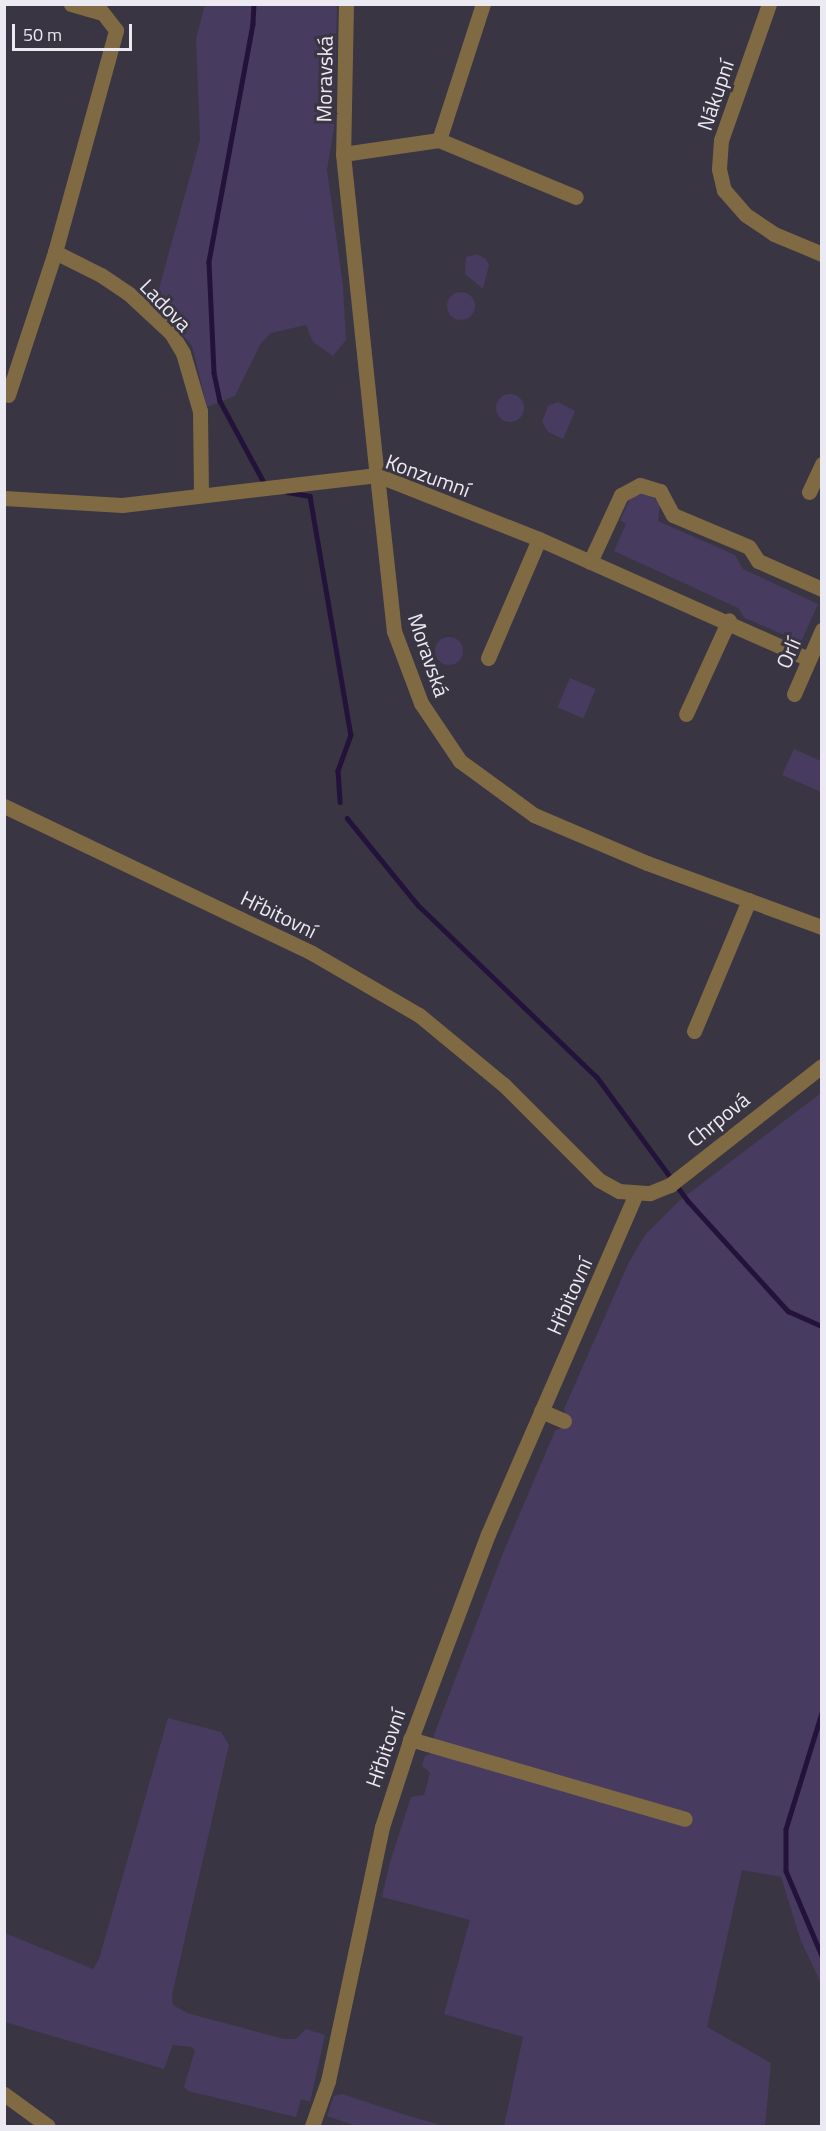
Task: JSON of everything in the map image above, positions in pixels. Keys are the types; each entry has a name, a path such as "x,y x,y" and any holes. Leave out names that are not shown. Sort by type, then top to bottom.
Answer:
{"street":[{"path":"8,395 55,252 116,30 98,8 71,4"},
{"name":"Moravská","path":"346,4 343,154 377,475 394,630 421,703 460,761 534,814 647,863 822,927"},
{"path":"438,140 483,4"},
{"name":"Nákupní","path":"769,4 721,140 719,169 724,190 746,215 774,234 822,254"},
{"path":"343,154 438,140 576,198"},
{"name":"Ladova","path":"55,252 95,271 129,294 171,333 183,353 200,411 201,495"},
{"path":"809,492 822,464"},
{"name":"Konzumní","path":"4,498 122,505 377,475 539,539 729,620 809,659"},
{"path":"590,562 621,495 640,485 660,491 673,515 749,547 758,561 822,589"},
{"path":"488,658 539,539"},
{"path":"686,714 729,620"},
{"name":"Orlí","path":"794,694 822,630"},
{"name":"Hřbitovní","path":"4,806 303,949 382,992 462,1048 599,1180 619,1191 636,1194 469,1578 410,1739 376,1848 324,2095 315,2120"},
{"path":"694,1031 749,900"},
{"name":"Chrpová","path":"636,1194 670,1185 822,1066"},
{"path":"541,1411 564,1421"},
{"path":"410,1739 685,1819"},
{"path":"4,2094 48,2127"}],"shaded area":[{"path":"205,5 337,5 334,128 327,170 343,286 346,340 333,356 313,342 306,325 271,333 261,343 235,396 207,407 192,346 155,303 200,140 196,39"},
{"path":"477,254 486,259 489,265 483,289 465,274 466,257"},
{"path":"461,292 471,296 475,306 471,316 461,320 451,316 447,306 451,296"},
{"path":"510,394 520,398 524,408 520,418 510,422 500,418 496,408 500,398"},
{"path":"558,402 575,411 563,439 548,432 542,422 548,406"},
{"path":"639,493 651,495 660,504 658,521 735,555 743,569 818,604 801,642 745,618 738,608 614,551 626,524 620,520 630,499"},
{"path":"449,637 459,641 463,651 459,661 449,665 439,661 435,651 439,641"},
{"path":"570,678 596,689 583,718 557,707"},
{"path":"794,749 821,761 821,792 782,775"},
{"path":"821,1093 821,1983 801,1941 781,1877 742,1870 707,2027 771,2063 765,2126 504,2126 523,2037 444,2014 470,1920 382,1897 390,1862 411,1797 424,1795 430,1773 422,1766 425,1756 434,1752 434,1735 503,1553 555,1431 561,1428 566,1416 564,1409 629,1262 645,1235 679,1201"},
{"path":"168,1718 221,1732 229,1745 172,1995 173,2005 187,2013 284,2039 296,2039 306,2029 325,2035 310,2102 301,2099 296,2117 188,2091 184,2087 195,2050 191,2047 173,2045 164,2069 5,2022 5,1933 93,1969 99,1959"},
{"path":"342,2094 444,2126 356,2126 327,2116 334,2096"}],"waterway":[{"path":"254,4 253,24 209,262 214,373 220,401 266,486"},
{"path":"287,492 310,496 351,735 338,771 340,802"},
{"path":"347,818 418,905 597,1077 688,1201 788,1311 822,1326"},
{"path":"822,1713 786,1829 786,1871 822,1956"}]}
